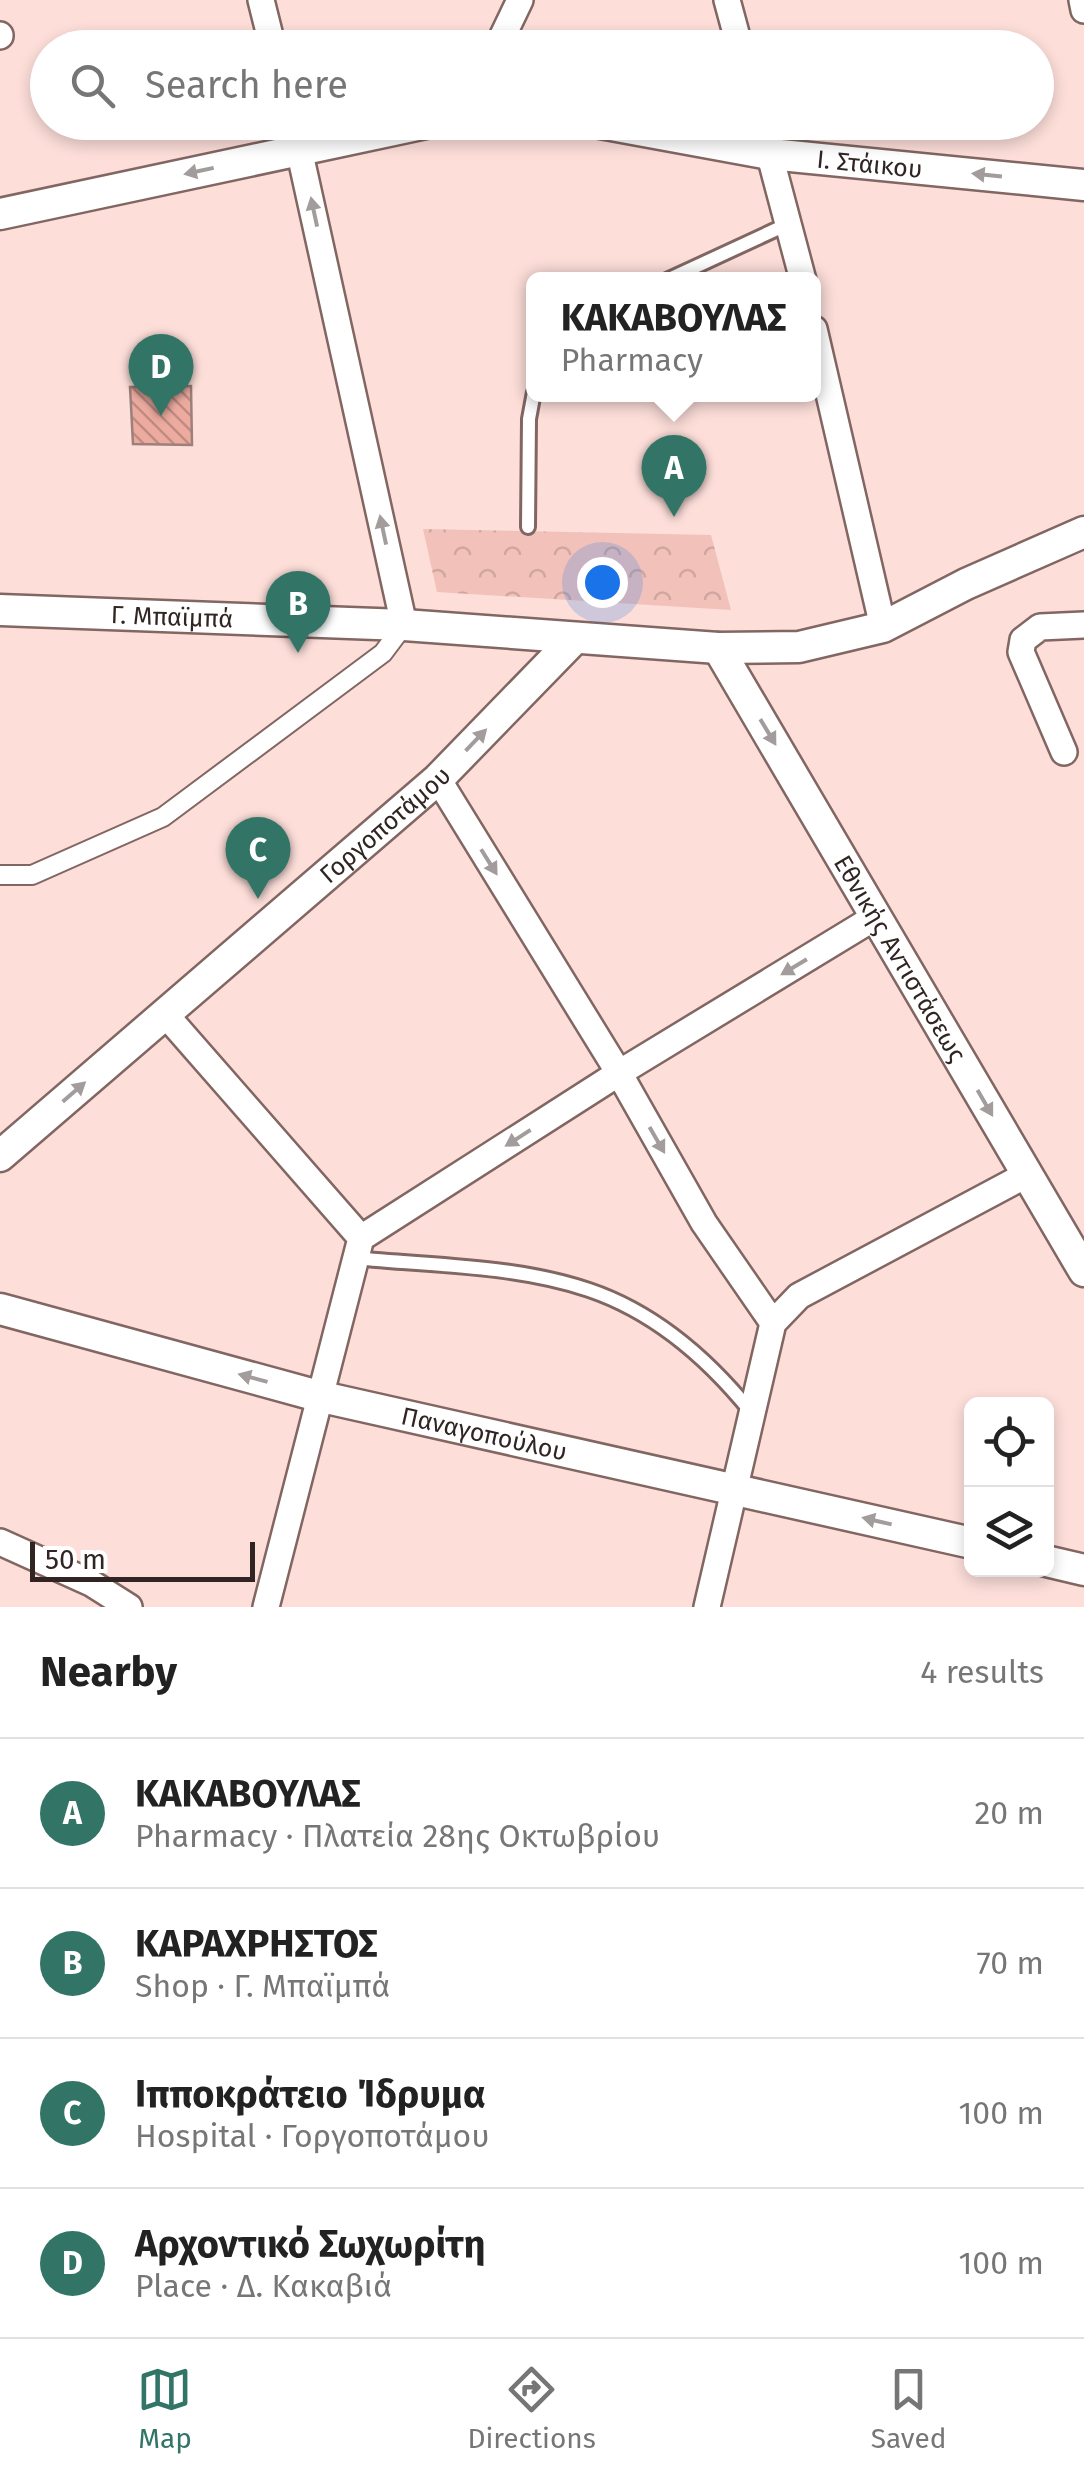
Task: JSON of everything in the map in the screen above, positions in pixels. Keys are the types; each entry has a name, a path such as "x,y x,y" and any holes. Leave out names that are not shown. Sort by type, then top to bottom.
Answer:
{"street":[{"path":"261,0 268,30"},
{"path":"506,30 520,0"},
{"path":"727,0 735,30"},
{"path":"1082,0 1084,10"},
{"path":"0,214 281,140"},
{"path":"0,875 32,874 163,817 383,653 404,625 297,140"},
{"name":"Ι. Στάικου","path":"693,140 770,154 1084,185"},
{"path":"766,140 800,272"},
{"path":"821,360 882,626"},
{"name":"Γ. Μπαϊμπά","path":"0,610 404,625 718,648 799,647 882,626 1084,532"},
{"path":"1064,752 1020,652 1023,640 1040,627 1084,625"},
{"name":"Γοργοποτάμου","path":"3,1149 438,779 575,638"},
{"name":"Εθνικής Αντιστάσεως","path":"718,648 1084,1271"},
{"path":"438,779 619,1073 704,1223 773,1323"},
{"path":"266,1607 358,1248 619,1073 877,916"},
{"path":"165,1014 358,1248"},
{"path":"706,1607 773,1323 799,1296 1026,1175"},
{"name":"Παναγοπούλου","path":"0,1309 322,1397 964,1541"},
{"path":"0,1542 91,1583 129,1607"},
{"path":"1054,1563 1084,1570"}],"lane":[{"path":"684,272 790,223"},
{"path":"528,527 532,402"},
{"path":"358,1248 399,1262 521,1274 600,1294 662,1326 728,1384 754,1415"}],"green space":[{"path":"423,529 711,535 731,610 437,592"}],"building":[{"path":"191,386 192,445 133,444 130,387"}],"place":[{"name":"Αρχοντικό Σωχωρίτη","path":"161,416"},
{"name":"ΚΑΚΑΒΟΥΛΑΣ","path":"674,517"},
{"name":"ΚΑΡΑΧΡΗΣΤΟΣ","path":"298,653"},
{"name":"Ιπποκράτειο Ίδρυμα","path":"258,899"}]}
